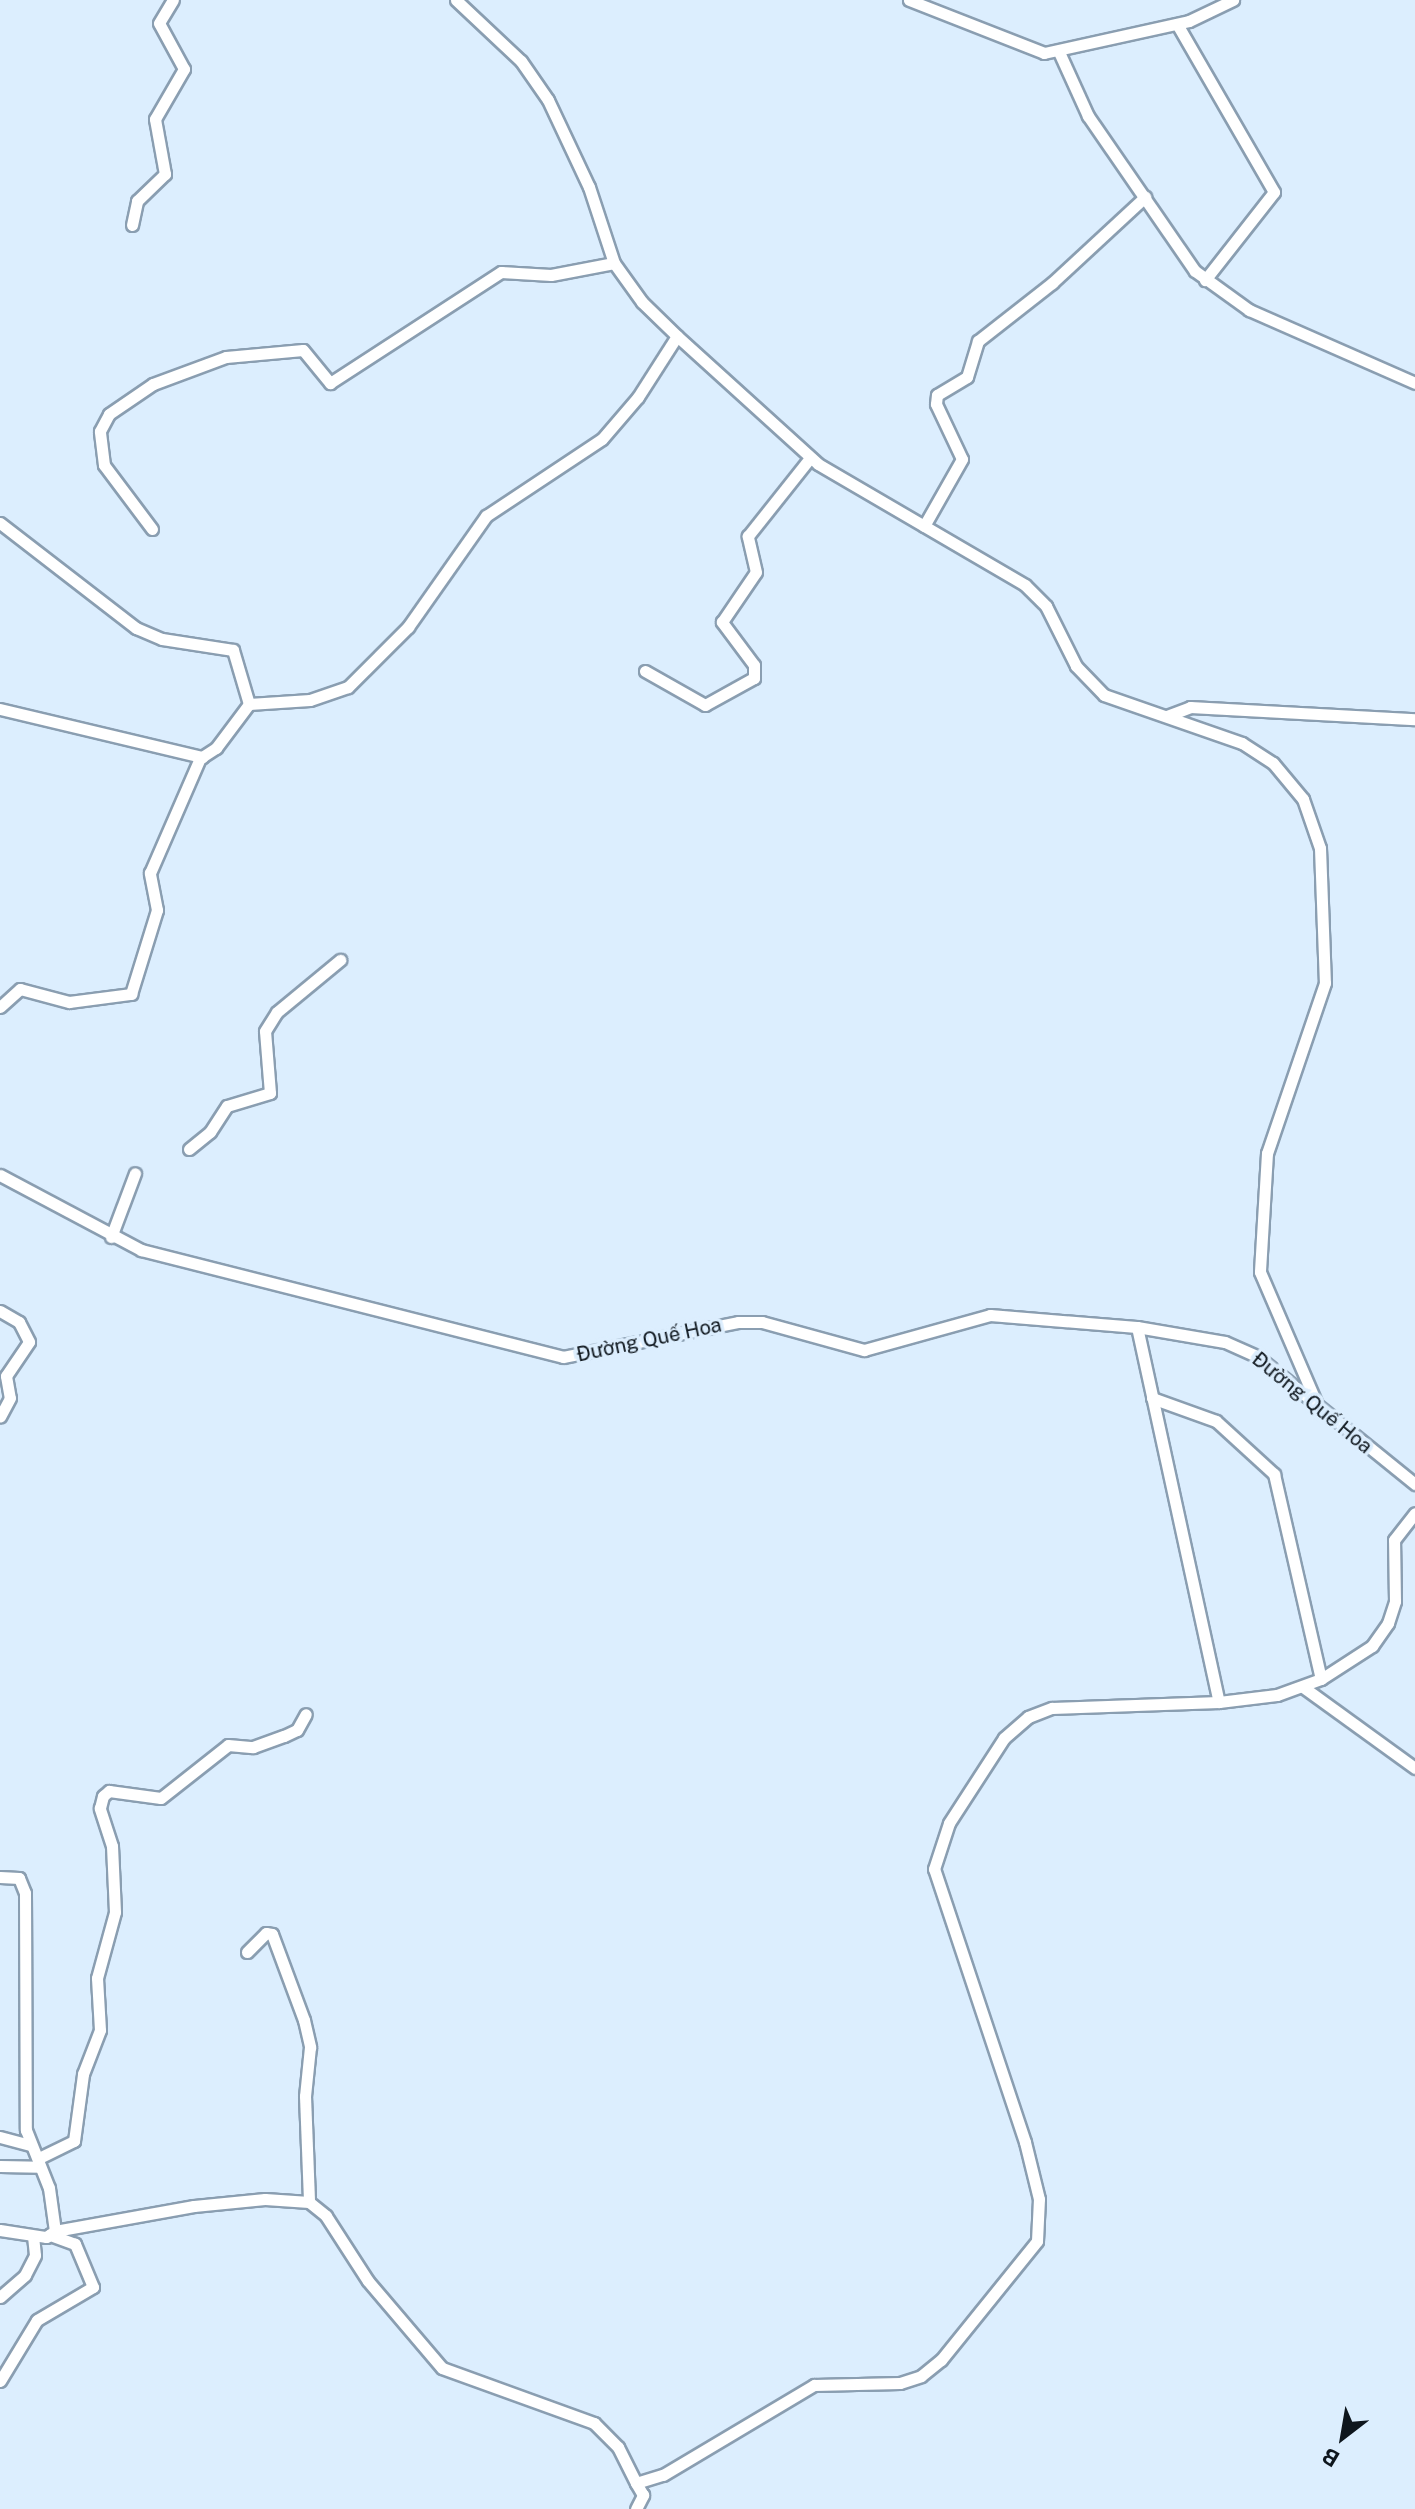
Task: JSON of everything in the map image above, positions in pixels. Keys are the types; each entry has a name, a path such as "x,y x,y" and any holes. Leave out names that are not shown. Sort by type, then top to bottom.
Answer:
{"street":[{"path":"132,225 137,201 165,174 155,119 184,69 159,23 173,0"},
{"path":"456,0 521,61 548,100 589,187 614,263 642,302 677,336 810,458 1037,595 1076,666 1104,695 1242,743 1273,763 1303,799 1320,848 1325,983 1267,1153 1260,1272 1319,1409"},
{"path":"909,0 1027,50 1059,52 1106,36 1177,24 1228,1"},
{"path":"1177,24 1274,192 1205,280"},
{"path":"1059,52 1088,116 1145,197 1183,259 1205,280 1249,310 1415,383"},
{"path":"924,526 962,459 936,404 937,395 967,377 978,341 1052,283 1145,197"},
{"path":"152,529 104,465 100,431 109,414 153,384 226,357 303,350 330,383 501,272 551,275 614,263"},
{"path":"0,709 108,731 200,758 210,756 249,704 310,700 360,679 421,611 486,516 602,439 638,397 677,336"},
{"path":"645,671 705,705 754,678 754,665 722,622 756,572 748,536 810,458"},
{"path":"0,523 136,628 162,639 233,650 249,704"},
{"path":"1167,716 1190,707 1415,719"},
{"path":"0,1007 20,989 69,1002 131,994 157,910 150,873 200,758"},
{"path":"189,1149 210,1132 227,1106 270,1093 265,1031 277,1012 340,960"},
{"path":"111,1237 135,1173"},
{"name":"Đường Quế Hoa","path":"0,1175 111,1237 182,1262 563,1357 738,1322 762,1322 864,1350 990,1315 1137,1327 1242,1348 1415,1484"},
{"path":"0,1311 19,1322 29,1347 6,1376 10,1398 0,1417"},
{"path":"1137,1327 1219,1702"},
{"path":"1152,1398 1216,1421 1274,1474 1321,1679"},
{"path":"636,2483 663,2475 814,2385 900,2383 921,2376 941,2360 1029,2255 1042,2225 1039,2199 993,2039 937,1885 939,1841 1004,1738 1039,1712 1147,1701 1219,1702 1303,1687 1321,1679 1372,1646 1388,1623 1395,1601 1394,1540 1415,1513"},
{"path":"1303,1687 1412,1765 1415,1777"},
{"path":"0,2166 39,2162 74,2141 83,2074 100,2030 97,1978 115,1912 112,1846 100,1813 103,1796 109,1791 161,1798 228,1745 253,1747 284,1736 297,1730 306,1714"},
{"path":"0,1877 19,1878 25,1893 29,2018 23,2063 30,2145 49,2188 52,2233"},
{"path":"247,1952 266,1933 272,1934 304,2020 310,2047 305,2096 309,2202"},
{"path":"0,2137 30,2145"},
{"path":"0,2230 33,2236 194,2206 265,2199 309,2202 342,2235 368,2281 442,2368 594,2423 618,2447 643,2495 636,2509"},
{"path":"0,2381 37,2320 93,2287 75,2244 52,2233"},
{"path":"0,2297 25,2275 35,2255 33,2236"}]}
